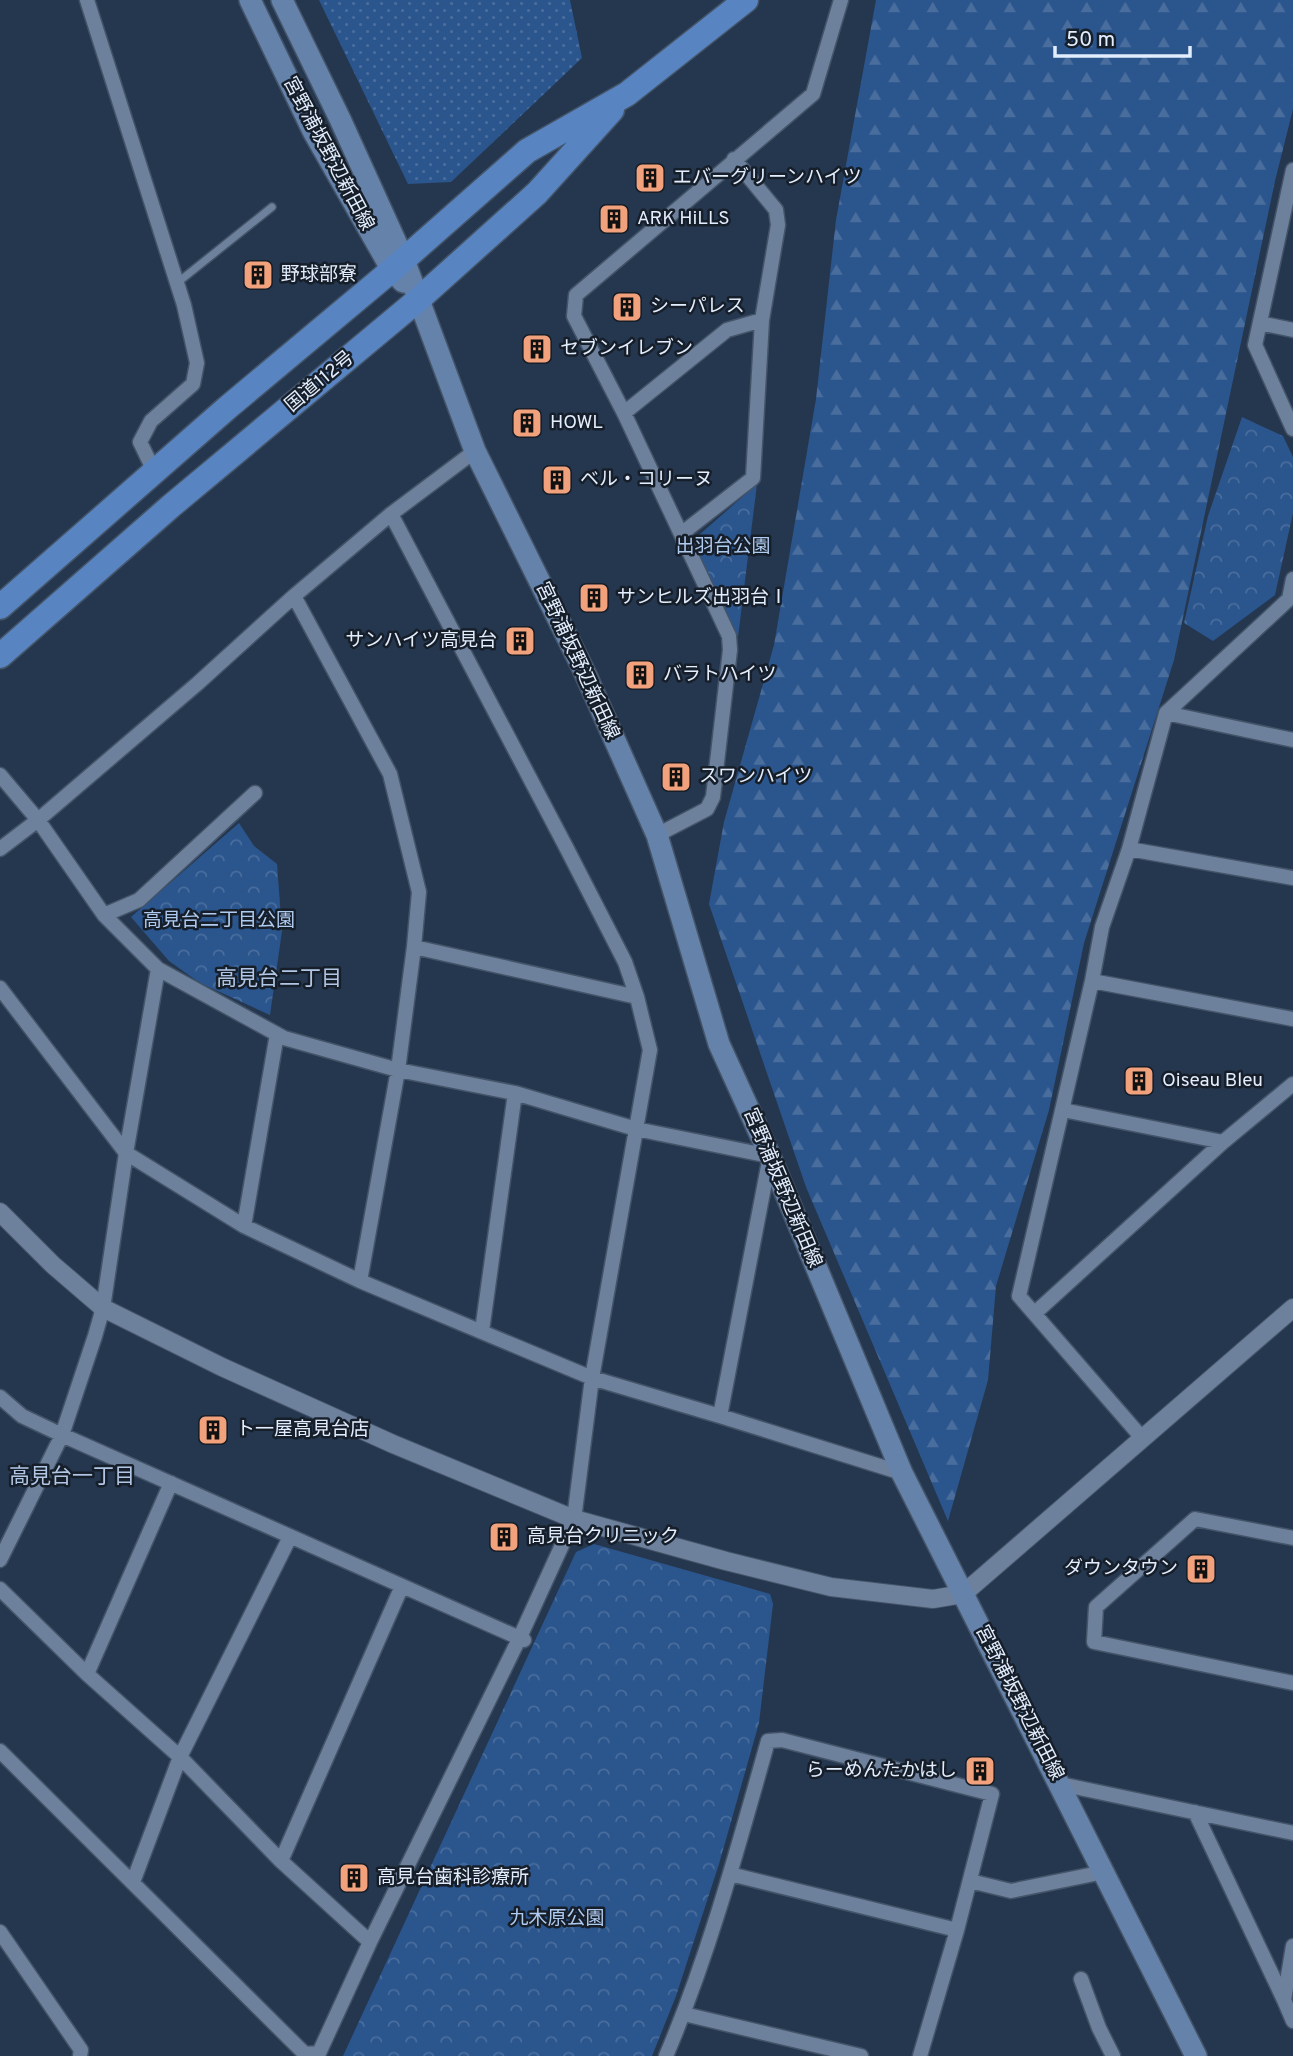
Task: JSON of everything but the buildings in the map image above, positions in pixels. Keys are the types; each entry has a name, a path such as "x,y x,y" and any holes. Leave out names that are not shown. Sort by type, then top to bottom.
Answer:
{"highway":[{"name":"国道112号","path":"0,607 527,151 626,94 746,0"},
{"name":"国道112号","path":"0,656 171,506 419,299 537,193 626,94"}],"main road":[{"name":"宮野浦坂野辺新田線","path":"250,0 313,131 419,299 475,452 584,671 657,835 719,1045 770,1156 902,1473 1195,2056"},
{"name":"宮野浦坂野辺新田線","path":"282,0 340,118 398,265"}],"street":[{"path":"87,0 177,284 197,363 193,384 151,421 140,442 154,471"},
{"path":"657,835 707,808 713,797 730,650 729,636 624,414 574,316 576,295 813,94 841,0"},
{"path":"681,534 753,478 762,320 778,225 776,210 734,159"},
{"path":"1293,170 1255,345 1293,429"},
{"path":"624,414 727,330 762,320"},
{"path":"1260,323 1293,330"},
{"path":"0,849 197,684 294,596 391,514 475,452"},
{"path":"0,1751 305,2054 319,2053 370,1942 438,1818 473,1745 574,1519 592,1378 650,1050 625,962 391,514"},
{"path":"1143,1439 1019,1296 1102,928 1129,849 1166,713 1291,600 1293,579"},
{"path":"294,596 390,774 419,892 398,1070 360,1281"},
{"path":"1166,713 1293,740"},
{"path":"0,775 37,820 104,915 158,969 284,1038 398,1070 515,1093 636,1129 770,1156 720,1416"},
{"path":"104,915 139,900 255,793"},
{"path":"1129,849 1293,878"},
{"path":"414,947 636,997"},
{"path":"0,1560 62,1435 103,1308 126,1153 158,969"},
{"path":"1092,981 1293,1019"},
{"path":"0,988 126,1153 244,1226 360,1281 592,1378 902,1473"},
{"path":"244,1226 277,1034"},
{"path":"1035,1313 1223,1142 1293,1084"},
{"path":"482,1331 515,1093"},
{"path":"1063,1110 1223,1142"},
{"path":"0,1212 53,1265 103,1308 222,1367 369,1433 574,1519 726,1562 831,1587 933,1599 963,1594 1293,1308"},
{"path":"0,1397 22,1416 62,1435 522,1638"},
{"path":"87,1674 171,1483"},
{"path":"1293,1538 1195,1519 1096,1607 1094,1642 1293,1683"},
{"path":"133,1881 180,1757 290,1537"},
{"path":"281,1861 402,1586"},
{"path":"0,1589 87,1674 180,1757 281,1861 370,1942"},
{"path":"666,2056 684,2014 730,1874 768,1741 782,1740 992,1794 957,1930 920,2056"},
{"path":"1060,1784 1293,1833"},
{"path":"1195,1812 1293,2021"},
{"path":"970,1881 1011,1891 1104,1872"},
{"path":"730,1874 957,1930"},
{"path":"0,1933 82,2054"},
{"path":"1284,2000 1293,1947"},
{"path":"1081,1979 1099,2028 1113,2056"},
{"path":"684,2014 861,2056"}],"lane":[{"path":"177,284 272,207"}],"green space":[{"path":"319,0 570,0 582,58 451,182 408,184"},
{"path":"876,0 1293,0 1293,109 1275,181 1174,660 1084,943 1049,1110 996,1286 988,1380 948,1521 806,1187 709,904 724,822 774,645 816,399 836,220"},
{"path":"1242,417 1283,436 1293,457 1293,513 1275,595 1213,641 1184,623 1208,516"},
{"name":"出羽台公園","path":"757,484 738,637 697,553 698,536"},
{"name":"高見台二丁目公園","path":"239,823 254,846 277,864 282,931 270,1015 200,983 169,961 131,917"},
{"name":"九木原公園","path":"594,1544 770,1594 773,1604 759,1723 719,1864 676,1996 652,2056 343,2056 576,1552"}],"place":[{"name":"エバーグリーンハイツ","path":"650,178"},
{"name":"ARK HiLLS","path":"614,219"},
{"name":"野球部寮","path":"258,275"},
{"name":"シーパレス","path":"627,307"},
{"name":"セブンイレブン","path":"537,349"},
{"name":"HOWL","path":"527,423"},
{"name":"ベル・コリーヌ","path":"557,480"},
{"name":"サンヒルズ出羽台Ⅰ","path":"594,598"},
{"name":"サンハイツ高見台","path":"520,641"},
{"name":"バラトハイツ","path":"640,675"},
{"name":"スワンハイツ","path":"676,777"},
{"name":"Oiseau Bleu","path":"1139,1081"},
{"name":"ト一屋高見台店","path":"213,1430"},
{"name":"高見台クリニック","path":"504,1537"},
{"name":"ダウンタウン","path":"1201,1569"},
{"name":"らーめんたかはし","path":"980,1771"},
{"name":"高見台歯科診療所","path":"354,1878"}],"district":[{"name":"高見台二丁目","path":"279,979"},
{"name":"高見台一丁目","path":"72,1477"}]}
